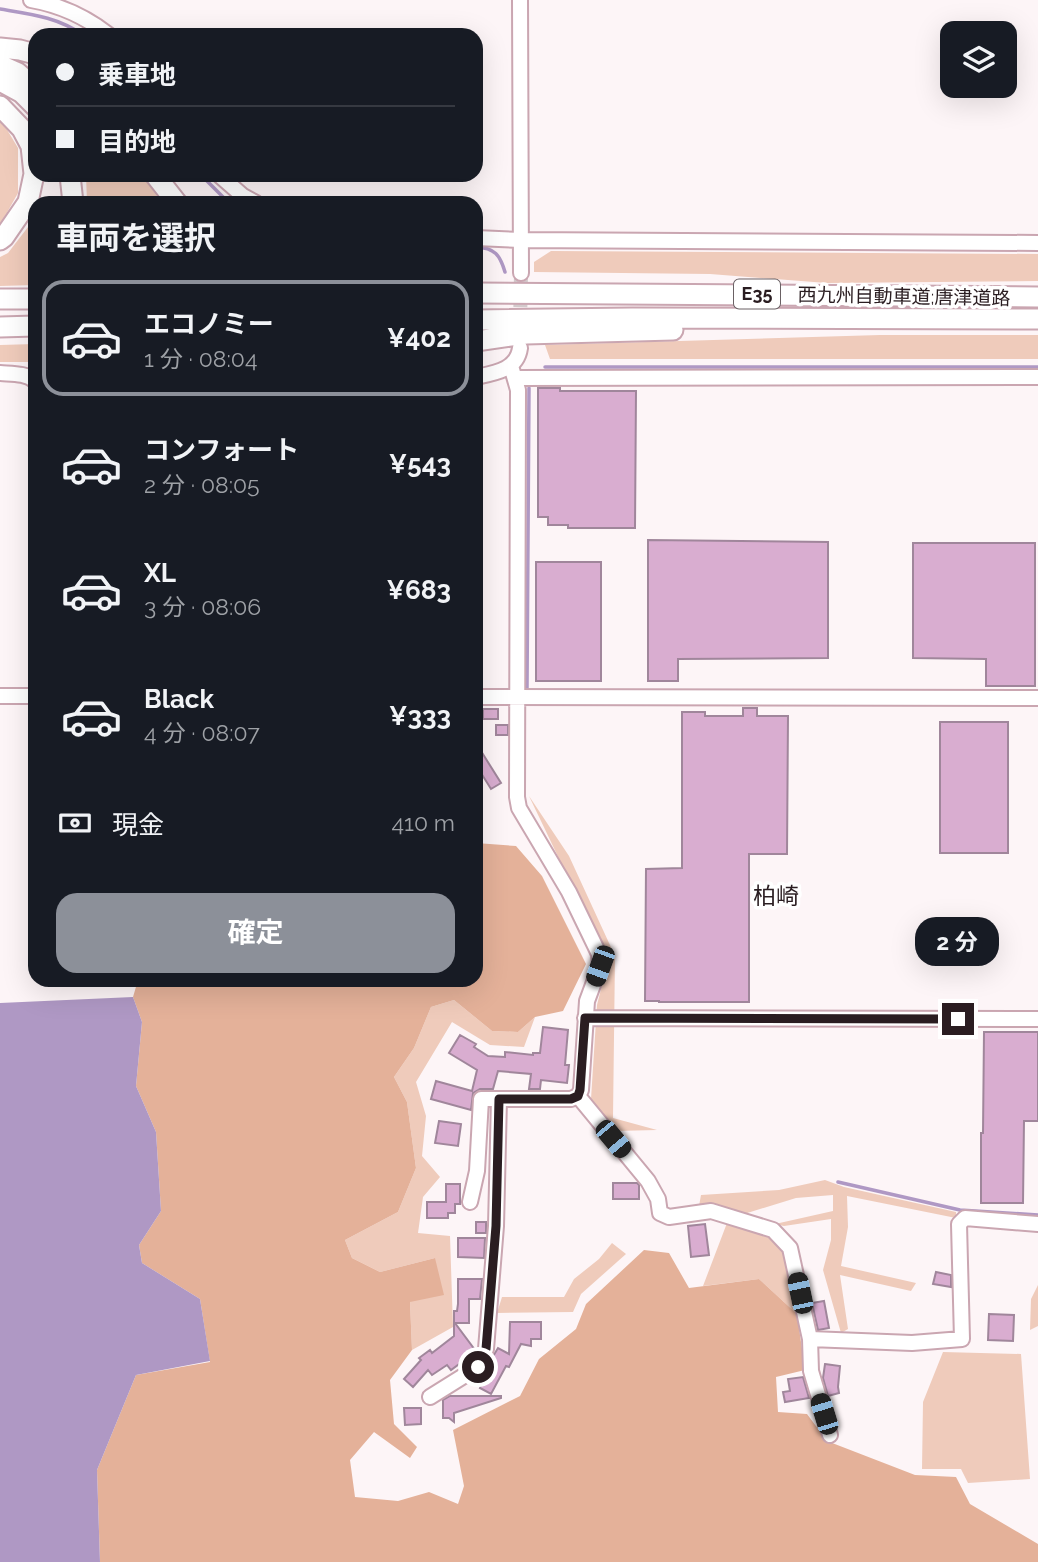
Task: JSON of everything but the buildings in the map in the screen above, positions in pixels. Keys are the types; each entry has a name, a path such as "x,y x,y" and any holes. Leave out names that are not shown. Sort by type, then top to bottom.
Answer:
{"highway":[{"path":"0,48 28,52"},
{"path":"0,65 18,73 28,82"},
{"path":"0,81 28,99"},
{"path":"0,106 22,129 28,140"},
{"path":"160,182 172,196"},
{"path":"0,240 28,202"},
{"path":"483,288 541,292"},
{"name":"西九州自動車道;唐津道路","path":"483,293 1038,297"},
{"path":"0,299 28,299"},
{"path":"483,340 526,334 634,332 863,319"},
{"name":"西九州自動車道;唐津道路","path":"483,320 1038,319"},
{"path":"0,327 28,326"}],"street":[{"path":"31,0 45,2 76,14 98,28"},
{"path":"520,0 521,273"},
{"path":"227,182 243,196"},
{"path":"483,238 1038,243"},
{"path":"470,1202 477,1171 481,1099 571,1099 578,1096 587,1001 600,966 599,954 569,892 519,808 517,797 518,390 513,372 520,348"},
{"path":"483,375 513,372 1038,377"},
{"path":"0,373 28,377"},
{"path":"0,696 28,696"},
{"path":"483,697 1038,698"},
{"path":"585,1018 1038,1019"},
{"path":"578,1096 648,1181 658,1199 660,1213 669,1217 711,1211 773,1230 790,1248 810,1339 811,1371 830,1435"},
{"path":"430,1397 478,1367 486,1349 496,1226 499,1099"},
{"path":"810,1339 912,1343 962,1339 959,1224 965,1218 1038,1224"}],"shaded area":[{"path":"0,118 18,148 18,193 0,225"},
{"path":"86,182 147,182 157,196 87,196"},
{"path":"28,227 28,285 0,286 0,257 8,253"},
{"path":"551,251 1038,254 1038,281 827,283 710,274 534,272 534,262"},
{"path":"880,335 1038,335 1038,359 550,359 545,345"},
{"path":"28,344 28,362 0,362 0,345"},
{"path":"529,796 569,856 615,956 613,1118 657,1130 615,1131 591,1099 597,1005 608,961"},
{"path":"483,844 516,846 542,876 586,964 563,1011 535,1017 518,1032 492,1031 454,1000 431,1007 414,1048 394,1077 407,1102 416,1168 398,1212 345,1240 352,1258 380,1272 435,1258 444,1295 410,1302 412,1350 390,1380 394,1424 417,1447 410,1458 374,1432 350,1460 355,1497 398,1501 429,1492 458,1504 464,1486 453,1430 520,1396 539,1359 576,1329 586,1304 644,1250 669,1253 689,1288 759,1279 797,1314 805,1370 776,1377 778,1412 807,1414 827,1441 915,1475 956,1477 970,1504 1038,1544 1038,1562 100,1562 97,1470 136,1375 210,1362 200,1299 142,1263 139,1245 161,1211 156,1132 136,1086 142,1022 133,997 136,987 483,987"},
{"path":"133,997 142,1022 136,1086 156,1132 161,1211 139,1245 142,1263 200,1299 210,1361 136,1375 97,1470 100,1562 0,1562 0,1003"},
{"path":"454,1000 492,1031 518,1032 535,1017 524,1047 490,1045 452,1022 416,1082 426,1116 422,1156 440,1177 423,1197 418,1233 450,1236 453,1327 412,1350 410,1302 435,1258 380,1272 352,1258 345,1240 398,1212 416,1168 407,1102 394,1077 414,1048 431,1007"},
{"path":"825,1180 844,1187 956,1212 956,1218 847,1196 848,1227 841,1266 916,1283 911,1291 840,1275 848,1329 841,1333 823,1270 831,1240 831,1219 784,1226 775,1224 833,1211 833,1195 796,1198 744,1214 699,1206 701,1195 779,1190"},
{"path":"727,1223 767,1235 784,1254 797,1314 759,1279 703,1286"},
{"path":"612,1243 626,1254 581,1294 573,1312 497,1313 502,1297 564,1297 574,1279 599,1259"},
{"path":"1038,1285 1038,1326 1030,1330 1031,1299"},
{"path":"943,1352 1021,1354 1030,1479 968,1483 961,1469 922,1469 923,1402"}],"waterway":[{"path":"0,9 54,20 71,28"},
{"path":"208,182 222,196"},
{"path":"483,248 496,254 505,272"},
{"path":"545,367 1038,367"},
{"path":"527,688 529,388"},
{"path":"838,1182 960,1210 1038,1215"}],"tunnel":[{"path":"520,328 521,273"}],"district":[{"name":"柏崎","path":"776,896"}],"route":[{"path":"478,1367 486,1349 496,1226 499,1099 571,1099 578,1096 585,1018 958,1019"}]}
